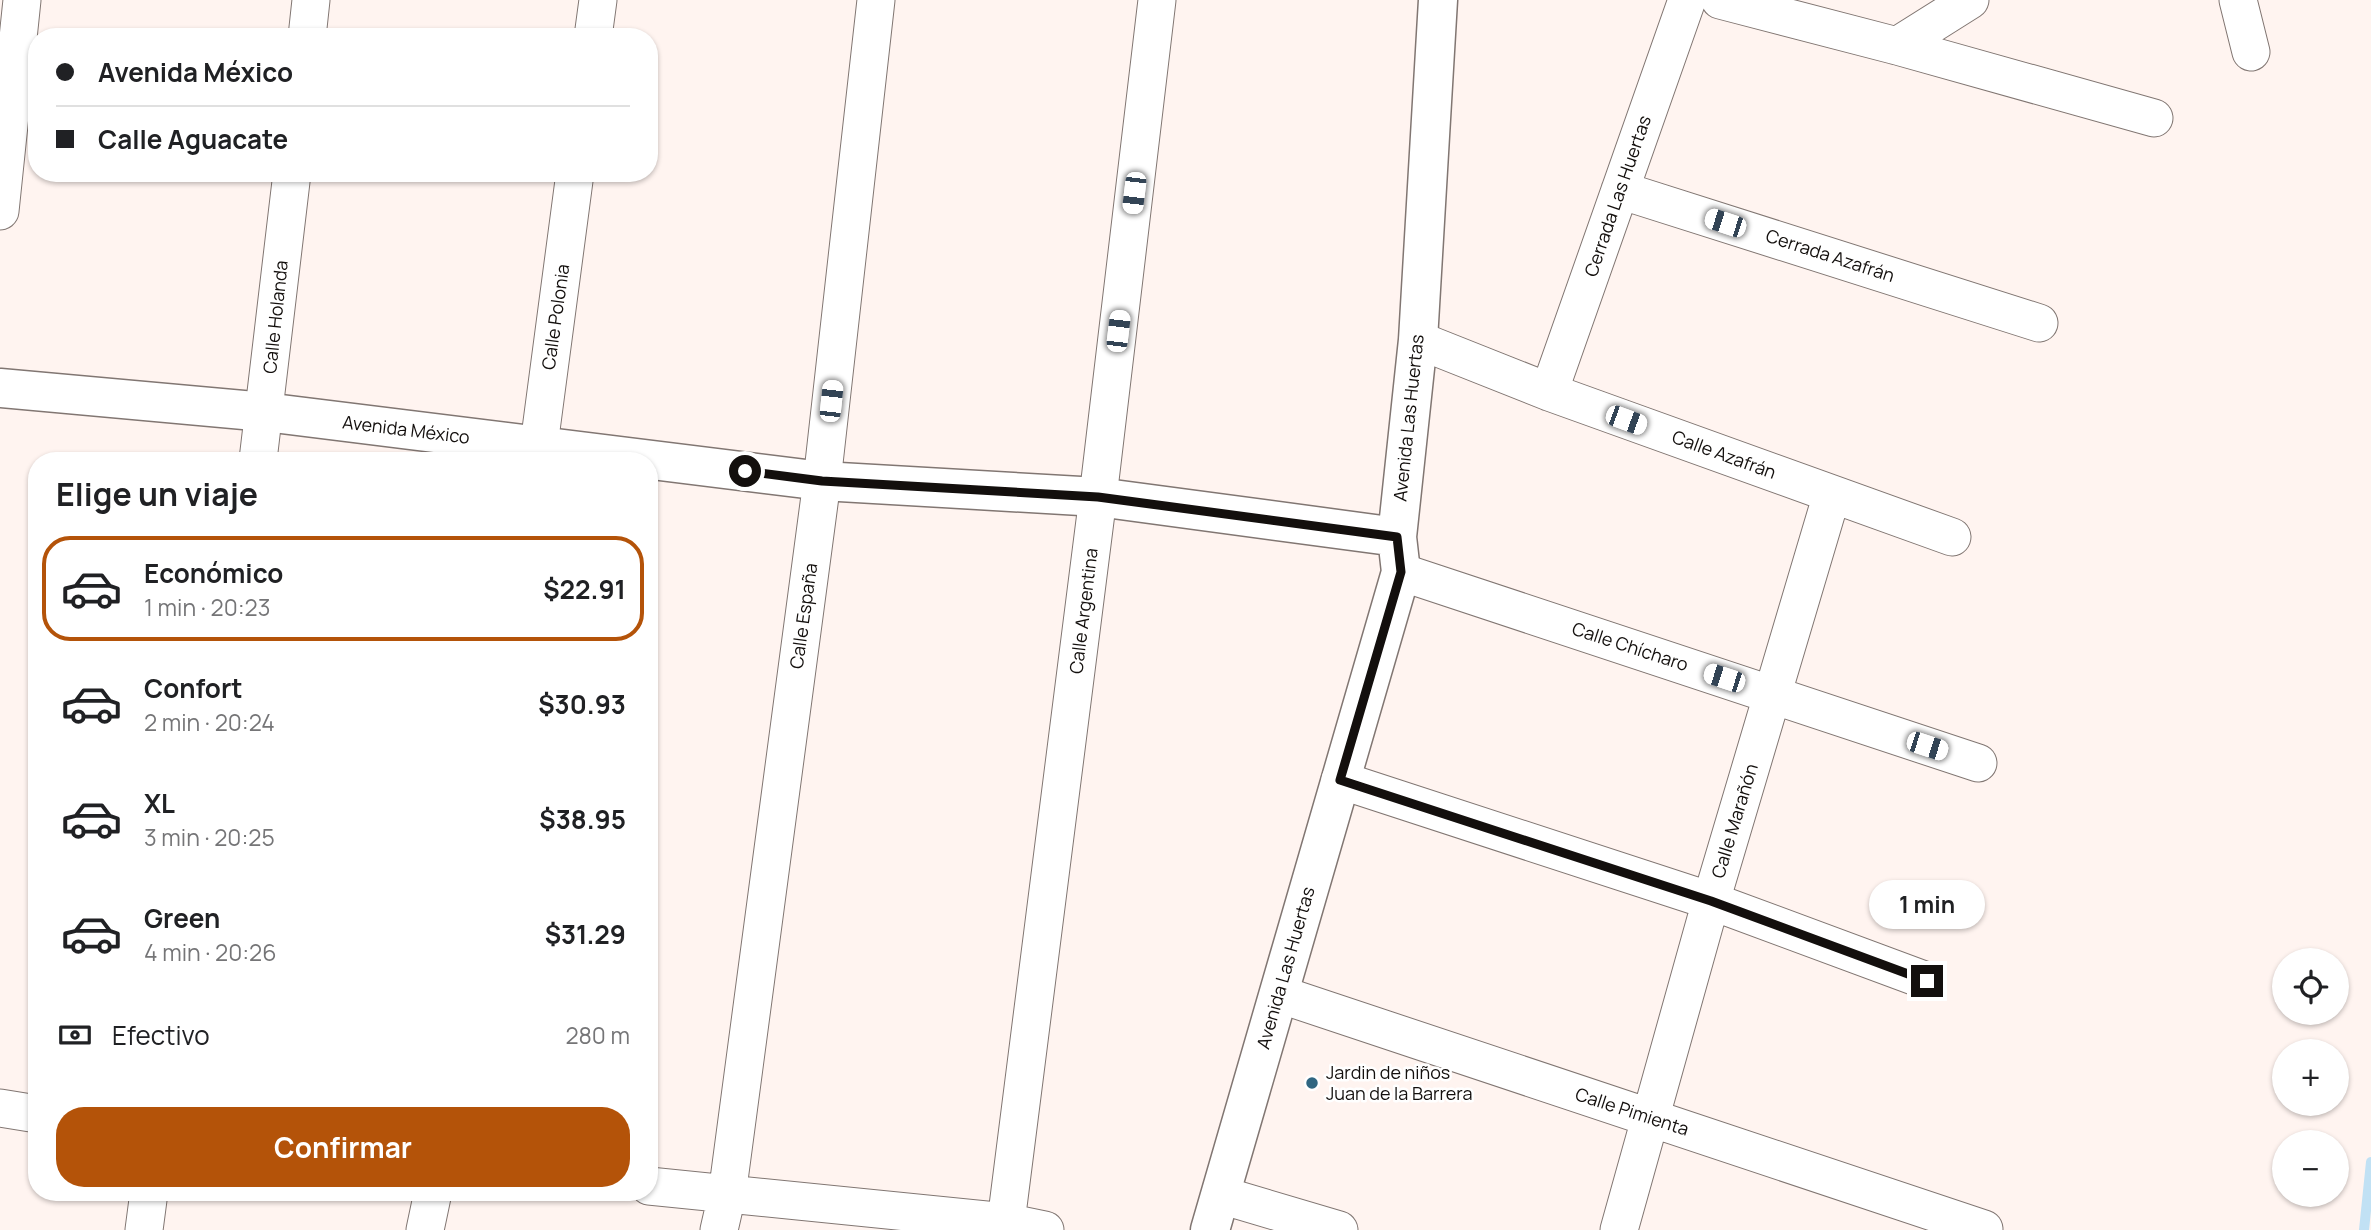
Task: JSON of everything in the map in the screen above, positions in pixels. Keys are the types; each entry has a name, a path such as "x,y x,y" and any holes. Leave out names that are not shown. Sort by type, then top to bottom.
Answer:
{"street":[{"path":"0,211 22,0"},
{"path":"308,28 311,0"},
{"path":"594,28 598,0"},
{"name":"Calle España","path":"719,1230 727,1195 822,481 876,0"},
{"name":"Calle Argentina","path":"1006,1222 1098,497 1157,0"},
{"name":"Avenida Las Huertas","path":"1216,1213 1340,780 1399,554 1418,340 1438,0"},
{"name":"Cerrada Las Huertas","path":"1549,392 1687,0"},
{"path":"1720,0 2154,118"},
{"path":"1897,46 1970,0"},
{"path":"2238,0 2251,52"},
{"name":"Calle Holanda","path":"259,452 291,182"},
{"name":"Calle Polonia","path":"538,452 574,182"},
{"name":"Cerrada Azafrán","path":"1620,190 2039,323"},
{"name":"Calle Azafrán","path":"1418,340 1549,392 1952,537"},
{"name":"Avenida México","path":"0,388 265,412 531,452"},
{"name":"Avenida México","path":"658,465 822,481 1098,497 1399,554"},
{"name":"Calle Marañón","path":"1619,1230 1711,901 1832,494"},
{"name":"Calle Chícharo","path":"1399,554 1774,695 1978,763"},
{"path":"1340,780 1711,901 1927,981"},
{"name":"Calle Pimienta","path":"1279,994 1984,1229"},
{"path":"0,1108 28,1113"},
{"path":"658,1187 1006,1222 1045,1230"},
{"path":"144,1230 148,1201"},
{"path":"425,1230 431,1201"},
{"path":"1216,1213 1339,1230"}],"waterway":[{"path":"2364,1230 2371,1162"}],"place":[{"name":"Jardin de niños Juan de la Barrera","path":"1312,1083"}],"route":[{"path":"745,471 822,481 1098,497 1397,537 1401,572 1340,780 1711,901 1927,981"}]}
